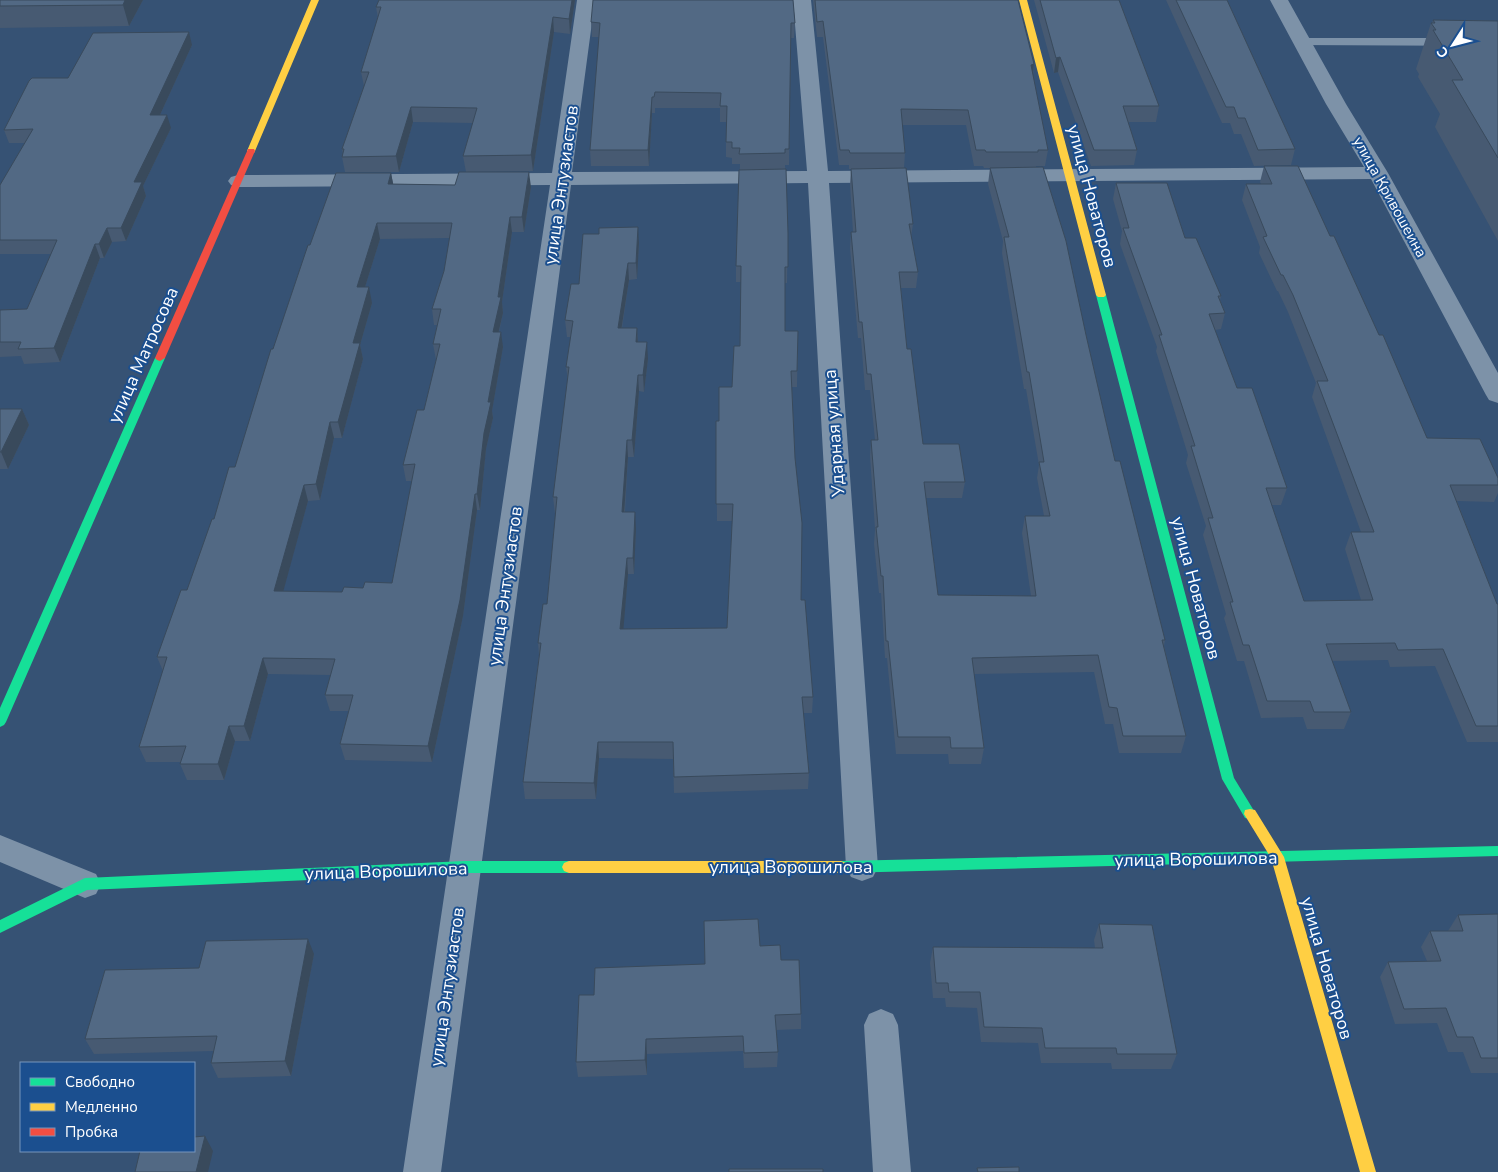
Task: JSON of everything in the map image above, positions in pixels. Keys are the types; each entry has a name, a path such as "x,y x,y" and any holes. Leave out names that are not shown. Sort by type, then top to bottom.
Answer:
{"main road":[{"name":"улица Матросова","path":"0,722 238,181 315,0"},
{"name":"улица Новаторов","path":"1023,0 1228,779 1277,857 1368,1172"},
{"path":"12,666 31,650"},
{"name":"улица Ворошилова","path":"0,927 85,884 465,867 862,867 1498,851"}],"street":[{"name":"улица Энтузиастов","path":"422,1172 453,939 465,867 586,0"},
{"name":"Ударная улица","path":"802,0 818,178 862,867"},
{"name":"улица Кривошеина","path":"1279,0 1336,104 1378,172 1498,395"},
{"path":"238,181 818,178 1378,172"},
{"name":"улица Ворошилова","path":"0,848 85,884"},
{"path":"881,1025 892,1172"}],"lane":[{"path":"1302,42 1498,42"}],"building":[{"path":"0,0 125,0 123,5 0,6"},
{"path":"379,0 572,0 569,19 553,17 531,155 463,156 477,108 411,107 396,156 342,157 344,149 342,149 369,72 361,72 381,7 376,7"},
{"path":"593,0 793,0 795,23 791,23 789,149 785,149 785,153 739,154 740,148 732,148 732,142 726,142 727,106 720,106 721,93 655,92 654,97 652,97 648,150 590,150 600,23 591,22"},
{"path":"815,0 1018,0 1034,64 1031,65 1048,150 1038,150 1038,152 986,152 985,150 976,150 968,110 901,109 905,153 850,153 849,150 840,150 823,21 817,22"},
{"path":"1040,0 1119,0 1159,106 1123,106 1137,150 1094,150 1060,57 1056,58"},
{"path":"1176,0 1227,0 1295,149 1258,150 1245,118 1238,118 1234,107 1226,107"},
{"path":"1433,20 1498,21 1498,158 1452,80 1463,80 1433,30 1436,30 1431,23 1435,23"},
{"path":"189,32 150,115 167,115 134,182 142,182 121,228 107,228 99,244 95,244 54,348 18,349 21,342 0,342 0,310 27,309 57,240 0,240 0,185 33,129 4,130 29,81 32,78 68,78 93,33"},
{"path":"1264,166 1298,166 1330,236 1334,236 1379,335 1383,335 1427,438 1480,439 1498,478 1498,485 1450,485 1498,604 1498,726 1476,726 1443,649 1398,650 1395,643 1326,644 1351,712 1314,712 1310,701 1267,701 1249,645 1243,645 1230,602 1233,602 1208,518 1213,518 1191,446 1195,446 1159,335 1162,335 1123,228 1129,228 1116,183 1167,183 1185,238 1196,238 1221,296 1218,296 1225,313 1209,314 1237,388 1252,388 1287,488 1266,488 1304,601 1373,600 1351,532 1374,532 1317,381 1328,381 1293,295 1263,237 1267,236 1246,184 1272,184"},
{"path":"1043,167 1066,241 1115,461 1120,461 1165,640 1162,640 1186,736 1123,736 1117,708 1109,707 1098,655 972,658 984,748 951,748 950,737 898,737 888,641 886,641 883,576 881,576 876,527 878,527 871,440 878,440 871,374 867,374 862,322 859,322 851,232 856,232 851,169 906,168 913,224 909,224 918,272 899,272 907,349 911,349 923,444 959,444 965,482 924,482 938,595 1036,596 1025,516 1050,516 1039,462 1044,462 1004,237 1009,237 990,168"},
{"path":"786,169 788,267 785,267 785,331 798,331 797,371 791,371 795,458 802,523 801,600 805,600 813,697 802,697 809,773 674,777 673,742 598,742 594,783 523,782 541,643 538,643 543,604 547,604 557,497 553,497 569,367 566,367 573,321 565,320 571,284 579,284 583,234 599,234 599,228 638,227 636,263 628,263 618,328 637,328 636,342 647,342 643,375 638,375 632,440 627,440 622,512 635,512 633,558 627,558 620,629 727,628 733,504 716,504 716,421 719,421 719,387 732,387 734,346 740,346 741,266 736,266 739,170"},
{"path":"459,172 529,172 522,217 510,217 498,297 501,297 493,332 501,332 488,402 491,402 484,433 477,494 475,494 460,600 428,746 340,744 353,695 325,695 335,659 263,658 244,726 229,726 218,764 180,764 186,746 139,747 167,657 157,657 181,590 187,590 212,519 214,519 229,467 235,467 271,349 273,349 308,245 310,245 336,173 391,173 388,184 455,185","holes":["377,223 452,223 444,271 432,309 441,309 433,344 440,344 424,410 417,410 403,465 415,464 392,583 365,582 363,588 344,587 342,592 274,591 304,485 316,484 330,422 338,422 360,343 353,343 369,287 357,287"]},
{"path":"0,409 22,409 1,452 0,452"},
{"path":"1498,914 1498,1058 1481,1058 1473,1037 1457,1037 1446,1008 1404,1009 1388,962 1441,961 1430,931 1463,931 1458,915"},
{"path":"758,919 760,946 780,945 781,960 799,960 801,1014 775,1015 778,1052 744,1053 743,1036 646,1039 645,1060 576,1062 579,995 594,995 595,968 705,964 704,921"},
{"path":"1099,924 1152,925 1177,1054 1117,1054 1116,1048 1045,1048 1042,1028 984,1027 980,992 949,992 948,983 936,983 933,947 1103,948"},
{"path":"308,939 285,1061 211,1063 217,1036 85,1039 105,970 199,968 206,941"},
{"path":"205,1136 196,1172 135,1172 140,1152 195,1152 195,1137"},
{"path":"1019,1167 1019,1172 978,1172 977,1168"},
{"path":"729,1169 823,1169 823,1172 729,1172"}],"traffic: fast":[{"path":"1101,295 1228,779 1250,814"},
{"path":"0,722 160,358"},
{"path":"841,867 1498,851"},
{"path":"0,927 85,884 465,867 569,867"}],"traffic: slow":[{"path":"251,151 315,0"},
{"path":"1023,0 1101,295"},
{"path":"1250,814 1277,857 1368,1172"},
{"path":"569,867 841,867"}],"traffic: jam":[{"path":"160,358 251,151"}]}
